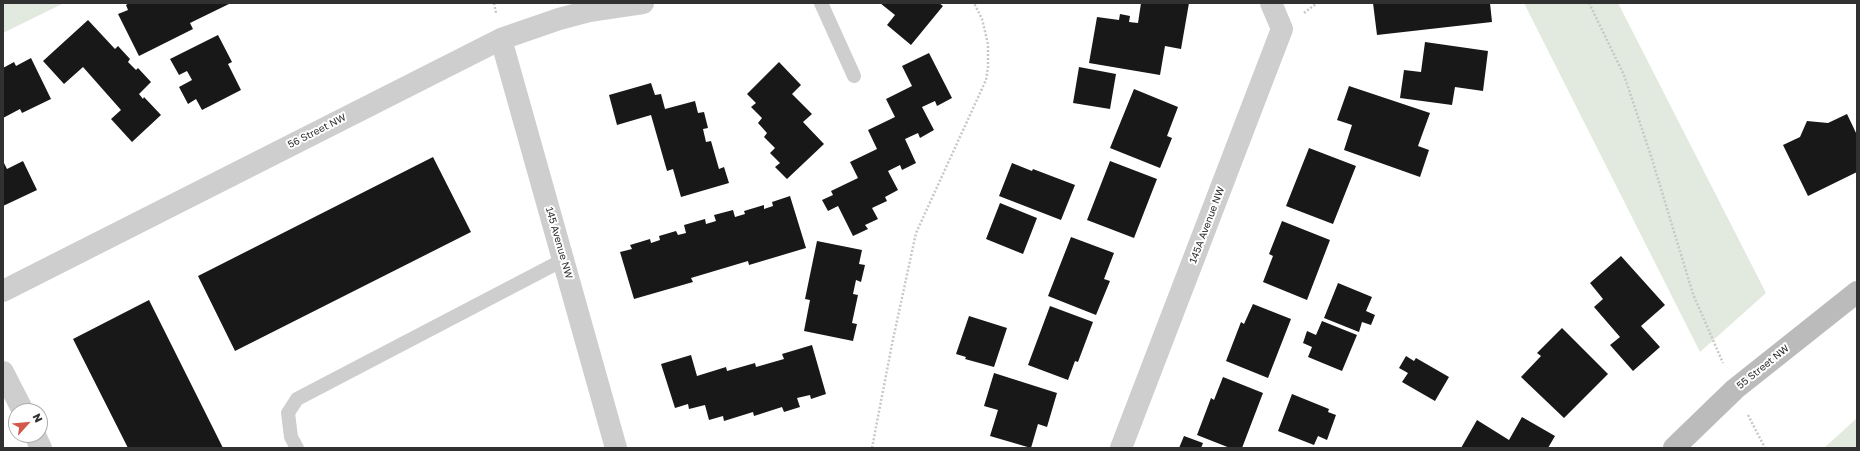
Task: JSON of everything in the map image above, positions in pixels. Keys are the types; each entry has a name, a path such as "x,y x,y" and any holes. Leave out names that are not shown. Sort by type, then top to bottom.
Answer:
{"street":[{"name":"56 Street NW","path":"3,291 501,39 559,19 588,11 642,3"},
{"name":"145A Avenue NW","path":"1121,448 1282,29 1271,3"},
{"name":"145 Avenue NW","path":"501,39 616,448"},
{"name":"55 Street NW","path":"1674,448 1735,389 1857,292"},
{"path":"3,372 18,403"}],"lane":[{"path":"821,3 854,76"},
{"path":"297,448 292,437 288,413 297,398 563,260"}],"path":[{"path":"872,448 892,344 916,233 986,80 988,67 988,44 982,19 974,3"},
{"path":"1589,3 1624,76 1653,164 1692,294 1735,389 1765,448"}],"shaded area":[{"path":"3,3 64,3 3,33"},
{"path":"1524,3 1618,3 1766,293 1700,352"},
{"path":"1857,418 1857,448 1824,448"}],"building":[{"path":"129,3 231,3 190,23 193,29 139,56 118,14 128,10 126,5"},
{"path":"880,3 939,3 943,6 911,45 887,25 895,15"},
{"path":"1141,3 1189,3 1181,49 1165,46 1160,75 1089,63 1097,17 1119,20 1120,14 1130,16 1129,22 1138,23"},
{"path":"1373,3 1490,3 1492,22 1377,35"},
{"path":"88,20 115,49 118,46 130,59 128,62 136,70 138,68 151,82 139,94 143,99 144,97 161,115 132,142 111,119 121,110 83,67 64,84 43,61"},
{"path":"218,35 232,62 228,64 241,90 202,110 196,99 188,104 179,87 192,80 187,71 179,75 170,59"},
{"path":"1425,42 1488,51 1483,91 1455,87 1452,105 1400,98 1404,70 1421,72"},
{"path":"929,53 952,98 937,106 935,101 922,107 934,130 920,138 918,133 905,139 916,163 902,170 900,165 888,171 898,190 885,197 887,201 872,208 878,219 865,225 868,229 853,236 838,206 828,211 822,200 833,195 831,191 858,178 850,162 877,149 868,130 895,117 886,99 912,86 902,66"},
{"path":"31,58 51,99 22,113 20,109 3,118 3,68 14,62 16,66"},
{"path":"779,62 801,85 792,94 812,114 803,122 824,144 787,179 775,167 780,163 770,153 775,148 764,137 767,133 758,123 762,118 751,107 756,103 747,94"},
{"path":"1079,67 1116,74 1110,109 1073,103"},
{"path":"651,83 655,95 661,94 665,109 695,101 698,113 704,112 708,128 703,129 706,142 711,141 719,169 724,167 729,183 681,197 673,169 667,171 651,115 617,125 609,95"},
{"path":"1349,86 1430,113 1418,146 1429,150 1420,177 1344,150 1352,125 1337,120"},
{"path":"1134,89 1178,107 1167,136 1172,138 1160,168 1110,148"},
{"path":"1847,114 1857,135 1857,172 1808,196 1783,145 1800,137 1807,121 1828,123"},
{"path":"1309,148 1356,166 1333,224 1286,206"},
{"path":"433,157 471,232 235,351 198,276"},
{"path":"3,161 7,169 23,161 37,190 3,206"},
{"path":"1110,161 1157,179 1134,238 1087,220"},
{"path":"1012,163 1032,171 1033,169 1075,185 1061,220 999,196"},
{"path":"790,196 806,248 749,265 748,261 691,278 693,282 634,299 620,252 632,249 630,245 650,239 651,243 660,240 659,236 676,231 678,235 686,233 684,225 705,219 706,224 716,221 714,215 733,210 735,217 745,214 744,211 764,205 764,209 773,206 772,202"},
{"path":"1000,203 1037,218 1023,254 986,239"},
{"path":"1282,221 1330,240 1307,300 1263,282 1273,256 1269,254"},
{"path":"1071,237 1114,253 1104,279 1110,281 1096,315 1048,296"},
{"path":"817,241 862,250 859,264 865,265 861,282 856,280 853,294 858,295 852,323 857,324 853,341 804,331 810,300 805,299"},
{"path":"1621,256 1665,305 1641,326 1660,347 1633,371 1610,345 1620,337 1594,307 1603,299 1590,283"},
{"path":"1338,283 1372,297 1366,311 1375,315 1371,325 1362,322 1359,332 1324,318"},
{"path":"149,300 223,448 128,448 73,339"},
{"path":"1253,304 1291,319 1268,378 1226,361 1241,322 1244,324"},
{"path":"1050,306 1093,322 1078,362 1075,361 1068,380 1028,365"},
{"path":"969,316 1007,328 994,367 965,359 966,357 956,354"},
{"path":"1322,321 1357,335 1342,371 1308,357 1312,347 1303,343 1307,331 1316,335"},
{"path":"1562,328 1608,374 1564,418 1521,377 1541,356 1537,353"},
{"path":"812,345 826,394 811,399 810,395 797,398 800,407 784,412 782,407 754,416 753,412 724,421 723,416 709,420 705,405 689,409 688,404 675,408 661,364 691,355 697,376 726,367 727,371 755,363 756,367 784,359 782,354"},
{"path":"1406,356 1414,361 1416,358 1449,377 1435,401 1402,382 1408,373 1399,368"},
{"path":"994,373 1057,393 1047,427 1038,424 1031,448 990,436 998,410 984,406"},
{"path":"1223,377 1263,393 1242,448 1230,448 1197,435 1211,398 1214,400"},
{"path":"1292,394 1329,409 1328,412 1336,415 1327,440 1318,436 1314,445 1278,431"},
{"path":"1522,417 1555,436 1548,448 1461,448 1477,420 1509,440"},
{"path":"1184,436 1203,443 1201,448 1179,448"}]}
